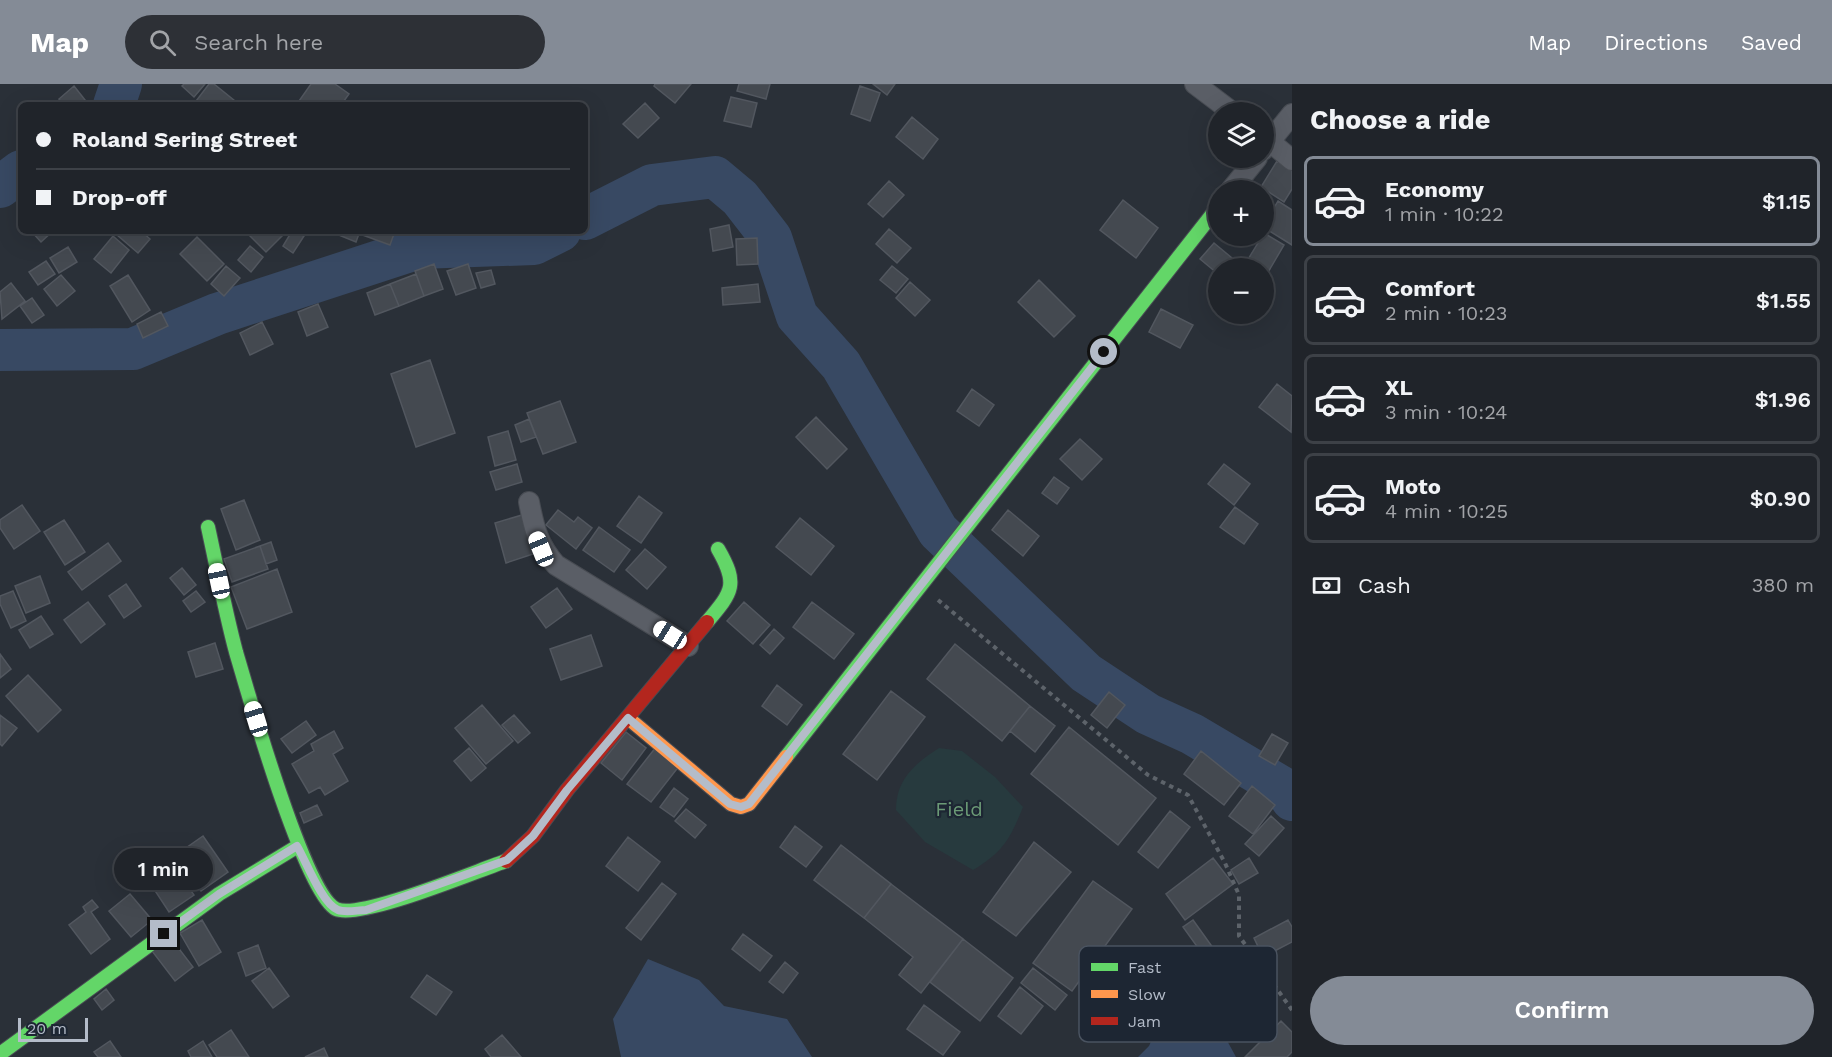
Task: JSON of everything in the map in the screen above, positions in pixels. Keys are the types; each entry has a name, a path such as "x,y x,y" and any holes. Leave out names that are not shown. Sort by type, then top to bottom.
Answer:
{"street":[{"path":"1195,84 1219,102"},
{"path":"1274,133 1292,114"},
{"path":"1274,148 1292,160"},
{"path":"1239,180 1249,168"},
{"path":"628,718 730,804 741,807 749,804 1208,220"},
{"path":"529,502 534,531 541,549 556,565 688,646"},
{"path":"208,527 236,651 297,846 328,903 338,910 350,911 366,910 507,860 533,836 567,790 729,596 733,583 732,572 718,549"},
{"path":"0,1054 219,894 297,846"}],"path":[{"path":"922,586 1149,775 1188,795 1225,863 1239,895 1239,936 1246,946"},
{"path":"1277,989 1292,1010"}],"green space":[{"name":"Field","path":"939,748 962,751 995,777 1023,807 1014,828 999,851 973,870 925,842 896,810 903,781 914,767"}],"water":[{"path":"648,959 699,980 724,1006 787,1019 812,1057 621,1057 613,1019"},
{"path":"1151,1042 1228,1042 1236,1057 1138,1057"}],"building":[{"path":"184,84 205,84 194,97 182,86"},
{"path":"209,84 214,84 236,102 197,102"},
{"path":"311,84 335,84 349,94 343,102 299,101"},
{"path":"655,84 691,84 675,103 654,86"},
{"path":"739,84 770,84 766,99 737,91"},
{"path":"873,84 895,84 887,95"},
{"path":"74,86 87,102 62,102 59,99"},
{"path":"860,86 880,93 870,121 851,114"},
{"path":"731,97 757,103 751,127 724,121"},
{"path":"645,103 659,118 638,138 623,124"},
{"path":"912,117 938,139 923,159 896,137"},
{"path":"1277,161 1292,170 1292,189 1284,202 1274,195 1274,180 1265,180"},
{"path":"889,181 904,195 883,217 868,204"},
{"path":"1123,200 1158,228 1136,258 1100,230"},
{"path":"1278,201 1292,210 1292,245 1274,234 1274,208"},
{"path":"729,225 733,247 713,251 710,229"},
{"path":"889,229 911,248 897,263 876,244"},
{"path":"34,234 50,234 41,242"},
{"path":"116,234 144,234 150,239 138,253"},
{"path":"280,234 282,236 266,252 249,235"},
{"path":"290,234 304,236 293,253 283,246"},
{"path":"336,234 359,234 356,242"},
{"path":"360,234 394,234 390,245"},
{"path":"113,236 129,250 111,273 94,259"},
{"path":"197,237 224,264 207,281 180,254"},
{"path":"757,238 758,264 737,265 736,239"},
{"path":"1274,239 1284,245 1274,262 1274,258 1249,258 1256,246 1274,246"},
{"path":"250,246 263,257 251,272 238,260"},
{"path":"1211,246 1218,246 1232,258 1208,258 1208,266 1200,259"},
{"path":"68,247 77,262 59,273 50,258"},
{"path":"46,261 55,274 38,285 29,272"},
{"path":"434,264 443,289 424,296 415,271"},
{"path":"468,264 476,288 456,295 447,271"},
{"path":"226,266 240,278 224,296 211,284"},
{"path":"892,266 908,279 896,293 880,280"},
{"path":"491,270 495,284 481,288 476,273"},
{"path":"416,274 424,296 399,306 390,284"},
{"path":"61,275 75,291 57,306 44,289"},
{"path":"128,275 150,310 132,322 110,286"},
{"path":"1039,280 1075,316 1054,337 1018,302"},
{"path":"910,282 930,300 915,316 896,298"},
{"path":"11,283 25,301 2,319 0,292"},
{"path":"390,284 399,306 375,315 367,293"},
{"path":"758,284 760,302 723,305 722,288"},
{"path":"32,298 44,315 32,323 20,306"},
{"path":"318,304 328,327 307,336 298,312"},
{"path":"1161,309 1193,325 1180,348 1149,332"},
{"path":"161,312 168,326 143,338 137,324"},
{"path":"262,322 273,344 250,355 240,333"},
{"path":"430,360 455,433 416,447 391,374"},
{"path":"1277,384 1292,396 1291,432 1259,407"},
{"path":"972,389 994,405 979,426 957,411"},
{"path":"560,401 576,442 543,454 527,413"},
{"path":"816,417 847,449 827,469 796,437"},
{"path":"529,419 536,437 521,442 515,425"},
{"path":"508,431 516,460 495,466 488,437"},
{"path":"1080,439 1102,459 1082,480 1060,459"},
{"path":"517,464 522,482 496,490 490,472"},
{"path":"1224,464 1250,484 1234,505 1208,484"},
{"path":"1054,477 1069,488 1057,504 1042,493"},
{"path":"639,496 662,513 641,543 617,526"},
{"path":"244,500 260,540 236,550 221,509"},
{"path":"22,505 40,531 14,549 0,528 0,520"},
{"path":"1235,507 1258,524 1244,544 1220,527"},
{"path":"558,510 574,522 578,517 592,528 576,549 546,525"},
{"path":"1008,510 1039,536 1023,556 992,530"},
{"path":"522,515 533,554 506,563 495,523"},
{"path":"800,518 834,546 811,575 776,547"},
{"path":"64,520 85,552 65,565 44,532"},
{"path":"599,527 630,550 614,572 583,550"},
{"path":"271,542 277,560 266,564 260,546"},
{"path":"108,543 121,561 82,590 68,572"},
{"path":"260,546 268,569 232,582 224,559"},
{"path":"645,549 666,567 647,589 626,570"},
{"path":"182,568 196,585 184,595 170,578"},
{"path":"277,569 292,612 247,629 231,587"},
{"path":"40,576 50,603 26,613 15,586"},
{"path":"126,584 141,606 124,618 109,596"},
{"path":"557,588 572,609 546,628 531,607"},
{"path":"13,591 26,621 11,628 0,604 0,596"},
{"path":"196,591 205,602 191,612 183,601"},
{"path":"88,602 105,624 81,643 64,620"},
{"path":"744,602 770,625 753,644 727,621"},
{"path":"812,602 854,634 834,659 793,627"},
{"path":"41,616 53,634 30,648 19,630"},
{"path":"774,629 784,638 770,654 760,645"},
{"path":"591,635 602,666 561,680 550,649"},
{"path":"215,643 223,669 196,677 188,652"},
{"path":"955,644 1030,706 1002,741 927,679"},
{"path":"0,654 11,669 0,678"},
{"path":"28,675 61,710 38,732 6,696"},
{"path":"777,685 802,705 787,725 762,706"},
{"path":"891,691 925,717 877,780 843,754"},
{"path":"1109,692 1125,705 1107,728 1091,715"},
{"path":"482,705 513,741 486,764 455,728"},
{"path":"1030,706 1055,726 1035,752 1010,731"},
{"path":"0,715 17,728 2,746 0,744"},
{"path":"514,715 530,733 518,743 502,725"},
{"path":"306,721 316,735 292,753 281,739"},
{"path":"1069,727 1156,798 1118,845 1031,774"},
{"path":"334,731 343,748 333,754 348,781 325,795 320,787 309,793 292,764 314,751 311,744"},
{"path":"626,732 646,748 622,780 601,763"},
{"path":"1272,734 1288,743 1275,765 1259,756"},
{"path":"656,747 680,765 651,802 627,784"},
{"path":"469,748 486,768 471,781 454,761"},
{"path":"1201,751 1241,783 1224,805 1184,774"},
{"path":"1252,786 1275,805 1253,834 1229,816"},
{"path":"674,788 688,799 674,817 660,807"},
{"path":"317,805 322,815 304,823 300,813"},
{"path":"686,809 706,825 695,838 675,821"},
{"path":"1170,811 1190,827 1158,868 1138,852"},
{"path":"1271,816 1284,828 1259,856 1245,844"},
{"path":"795,826 822,847 806,867 780,847"},
{"path":"203,836 228,872 201,891 176,855"},
{"path":"628,837 660,862 638,891 606,866"},
{"path":"1034,842 1071,872 1016,936 983,912"},
{"path":"841,845 891,884 864,918 814,880"},
{"path":"1213,858 1233,884 1185,920 1166,894"},
{"path":"1249,858 1258,873 1239,884 1231,870"},
{"path":"170,860 194,895 169,912 146,877"},
{"path":"1093,881 1132,909 1105,946 1079,946 1079,981 1072,991 1033,963"},
{"path":"662,883 676,894 641,940 626,928"},
{"path":"891,884 963,939 921,993 899,975 913,957 864,918"},
{"path":"130,894 152,920 131,937 109,911"},
{"path":"92,900 98,907 91,912 110,939 91,954 69,925 86,912 83,907"},
{"path":"202,920 221,952 199,966 180,933"},
{"path":"1193,920 1212,946 1197,946 1183,927"},
{"path":"1288,920 1292,927 1292,942 1277,950 1277,946 1258,946 1254,938"},
{"path":"743,934 772,956 760,971 732,949"},
{"path":"170,937 193,967 175,981 152,951"},
{"path":"963,939 1013,978 980,1021 930,982"},
{"path":"258,945 266,968 246,976 238,953"},
{"path":"785,962 798,973 783,993 769,982"},
{"path":"269,968 289,996 273,1008 252,981"},
{"path":"1033,968 1067,995 1055,1010 1021,983"},
{"path":"427,975 452,992 436,1015 411,997"},
{"path":"1020,987 1043,1006 1021,1034 998,1016"},
{"path":"106,989 114,1000 102,1010 94,999"},
{"path":"924,1005 960,1032 943,1055 907,1029"},
{"path":"1281,1021 1292,1032 1292,1052 1287,1057 1245,1057 1260,1042 1277,1042 1277,1025"},
{"path":"231,1030 249,1057 217,1057 209,1045"},
{"path":"502,1035 521,1057 491,1057 485,1049"},
{"path":"110,1041 121,1057 98,1057 94,1052"},
{"path":"203,1041 212,1057 191,1057 188,1051"},
{"path":"324,1048 328,1057 305,1057"}],"waterway":[{"path":"115,102 121,84"},
{"path":"0,187 18,173"},
{"path":"588,217 652,185 715,177 740,198 771,238 797,316 841,365 938,531 1086,673 1148,714 1192,734 1285,789 1292,800"},
{"path":"0,350 133,349 217,314 419,248 534,244 554,234"}],"traffic: fast":[{"path":"786,757 1208,220"},
{"path":"208,527 242,674 294,832 323,895 336,909 349,911 368,908 419,893 506,861"},
{"path":"707,622 730,588 729,571 718,549"},
{"path":"0,1054 219,894 298,846"}],"traffic: slow":[{"path":"628,718 731,804 741,807 749,804 786,757"}],"traffic: jam":[{"path":"506,861 533,836 567,790 707,622"}],"route":[{"path":"164,934 219,894 297,846 328,903 338,910 350,911 366,910 507,860 521,850 533,836 567,790 628,718 730,804 741,807 749,804 1104,352"}]}
